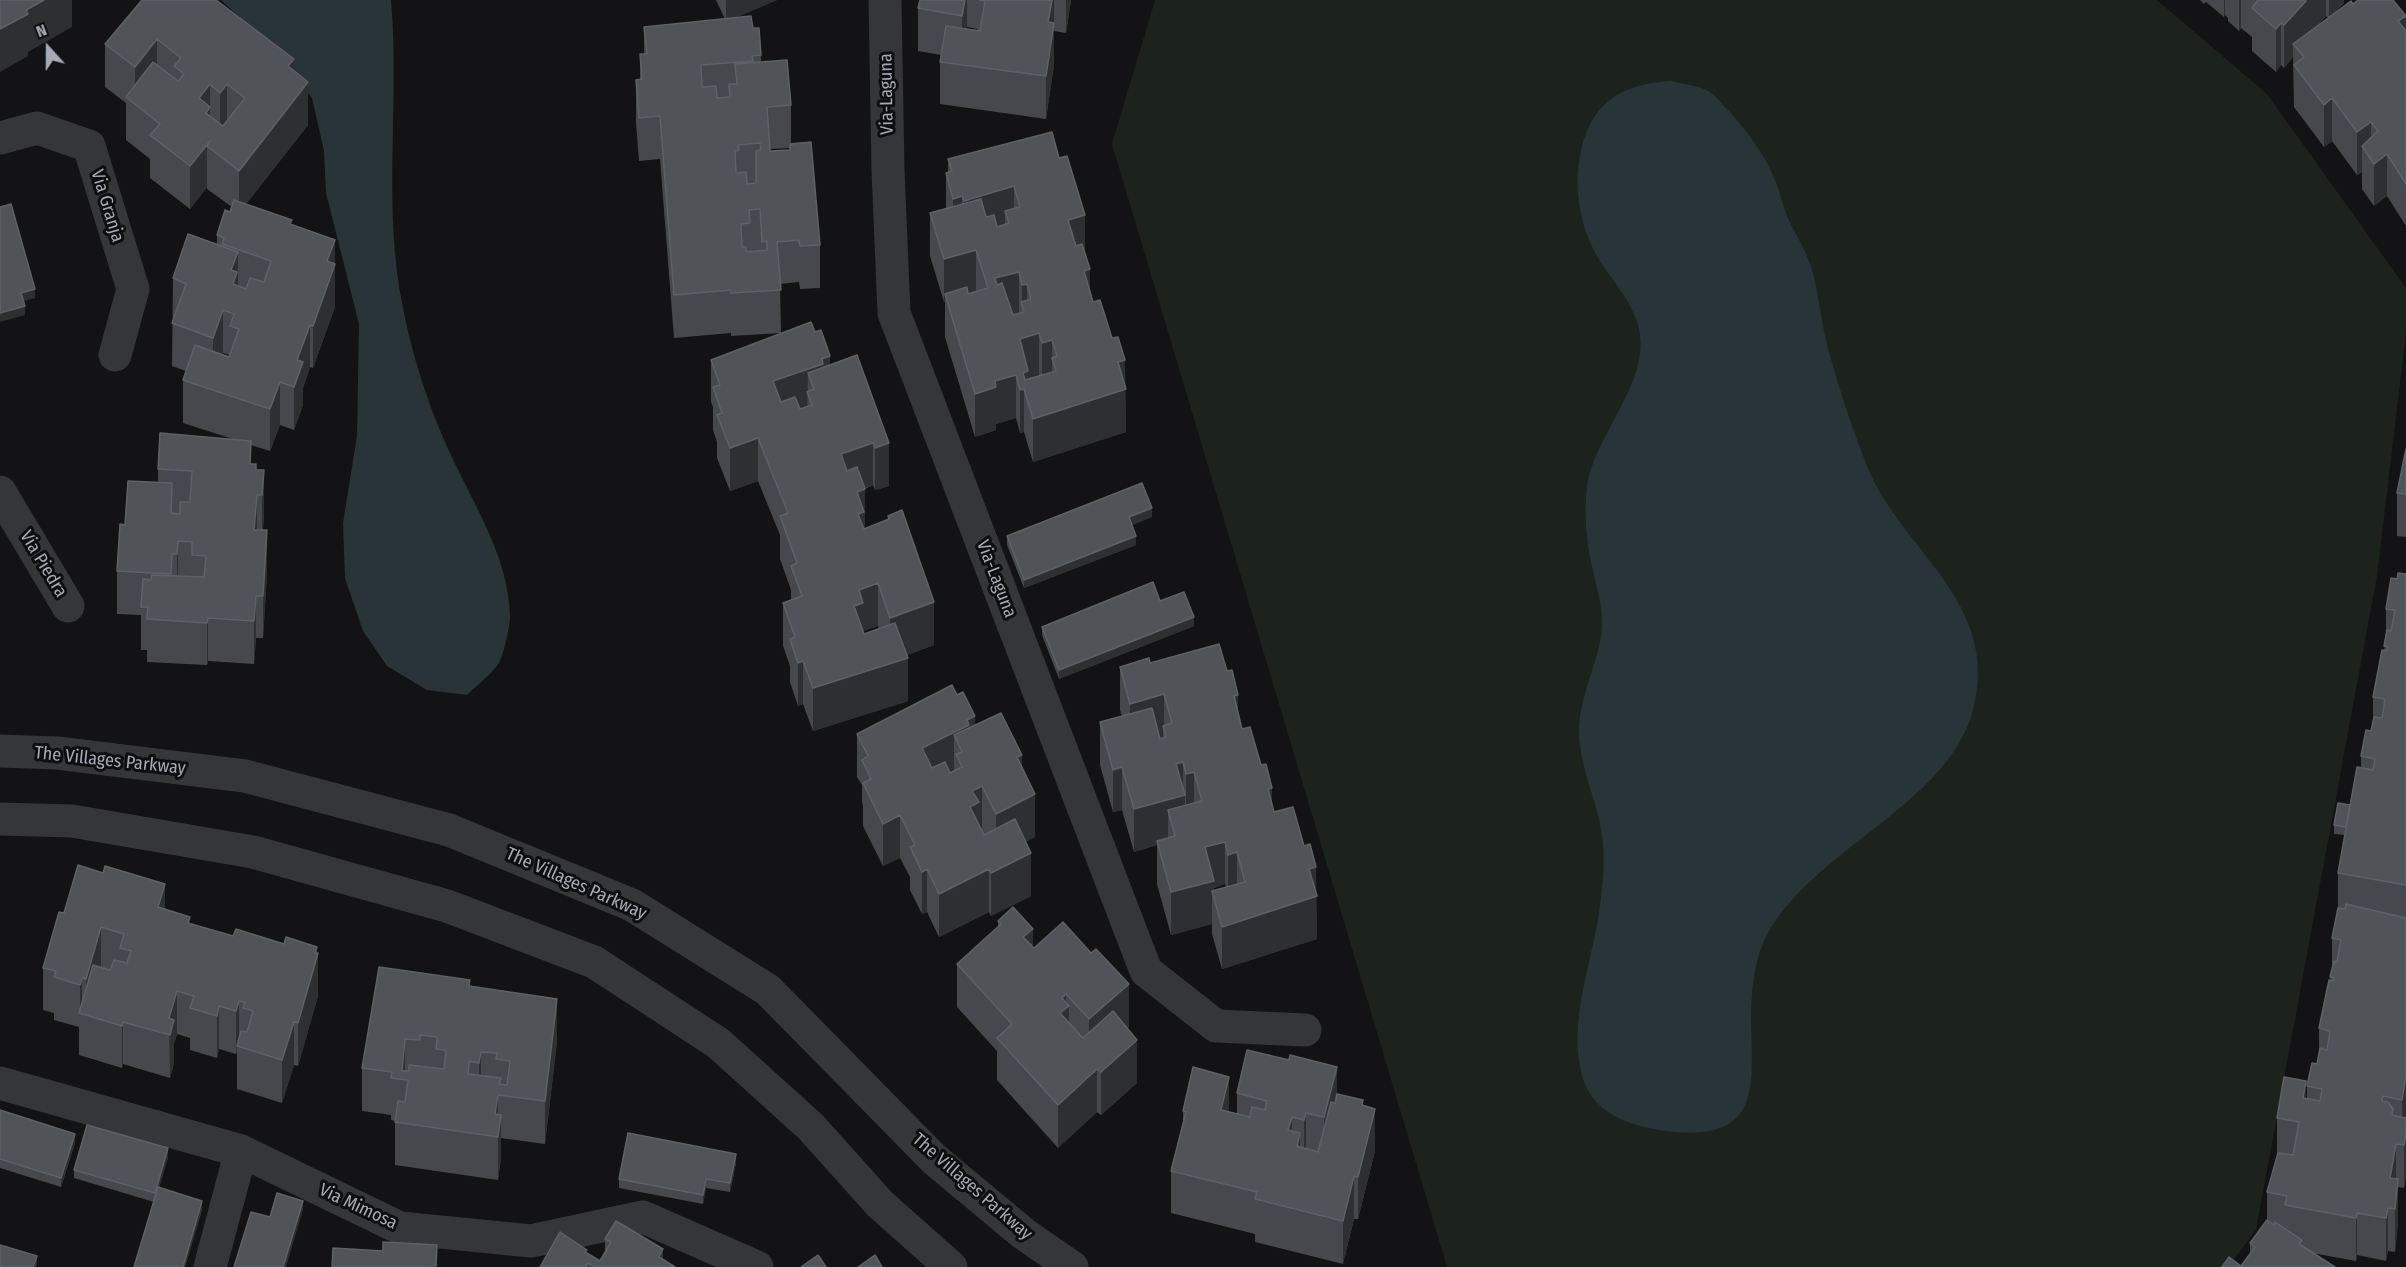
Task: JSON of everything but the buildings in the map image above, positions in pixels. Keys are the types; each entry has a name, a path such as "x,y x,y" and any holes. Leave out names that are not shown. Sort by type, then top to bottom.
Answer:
{"street":[{"name":"Via-Laguna","path":"885,0 888,171 894,313 1146,971 1216,1026 1305,1030"},
{"name":"Via Granja","path":"0,138 37,128 89,147 133,289 115,355"},
{"name":"Via Piedra","path":"0,492 68,606"},
{"name":"The Villages Parkway","path":"0,751 57,753 245,776 449,830 632,905 768,990 934,1159 1024,1234 1072,1267"},
{"path":"0,819 72,821 253,852 447,906 594,962 718,1043 810,1126 880,1204 951,1267"},
{"name":"Via Mimosa","path":"0,1083 241,1151 400,1228 531,1241 643,1217 756,1267"},
{"path":"210,1267 241,1151"}],"shaded area":[{"path":"221,0 391,0 394,77 392,193 397,270 403,308 426,393 445,442 495,547 508,592 510,619 501,659 492,672 467,695 427,690 387,666 363,631 345,578 343,523 357,436 359,324 326,193 324,151 312,98 278,53"},
{"path":"1155,0 2157,0 2267,94 2406,288 2406,333 2377,576 2256,1230 2228,1267 1447,1267 1112,144"},
{"path":"1671,81 1700,87 1713,94 1741,124 1766,160 1777,184 1787,216 1811,265 1828,348 1867,466 1882,496 1961,607 1973,638 1978,672 1973,710 1959,744 1936,774 1908,801 1813,879 1786,908 1765,939 1754,981 1751,1014 1752,1069 1745,1105 1736,1118 1723,1127 1702,1132 1675,1132 1647,1128 1620,1119 1608,1112 1589,1092 1583,1079 1578,1036 1582,993 1597,927 1604,862 1601,830 1583,764 1579,731 1582,704 1598,650 1602,627 1588,543 1586,496 1599,449 1636,373 1640,354 1640,335 1627,300 1597,256 1584,227 1578,196 1578,165 1586,133 1602,107 1612,98 1638,86"}]}
